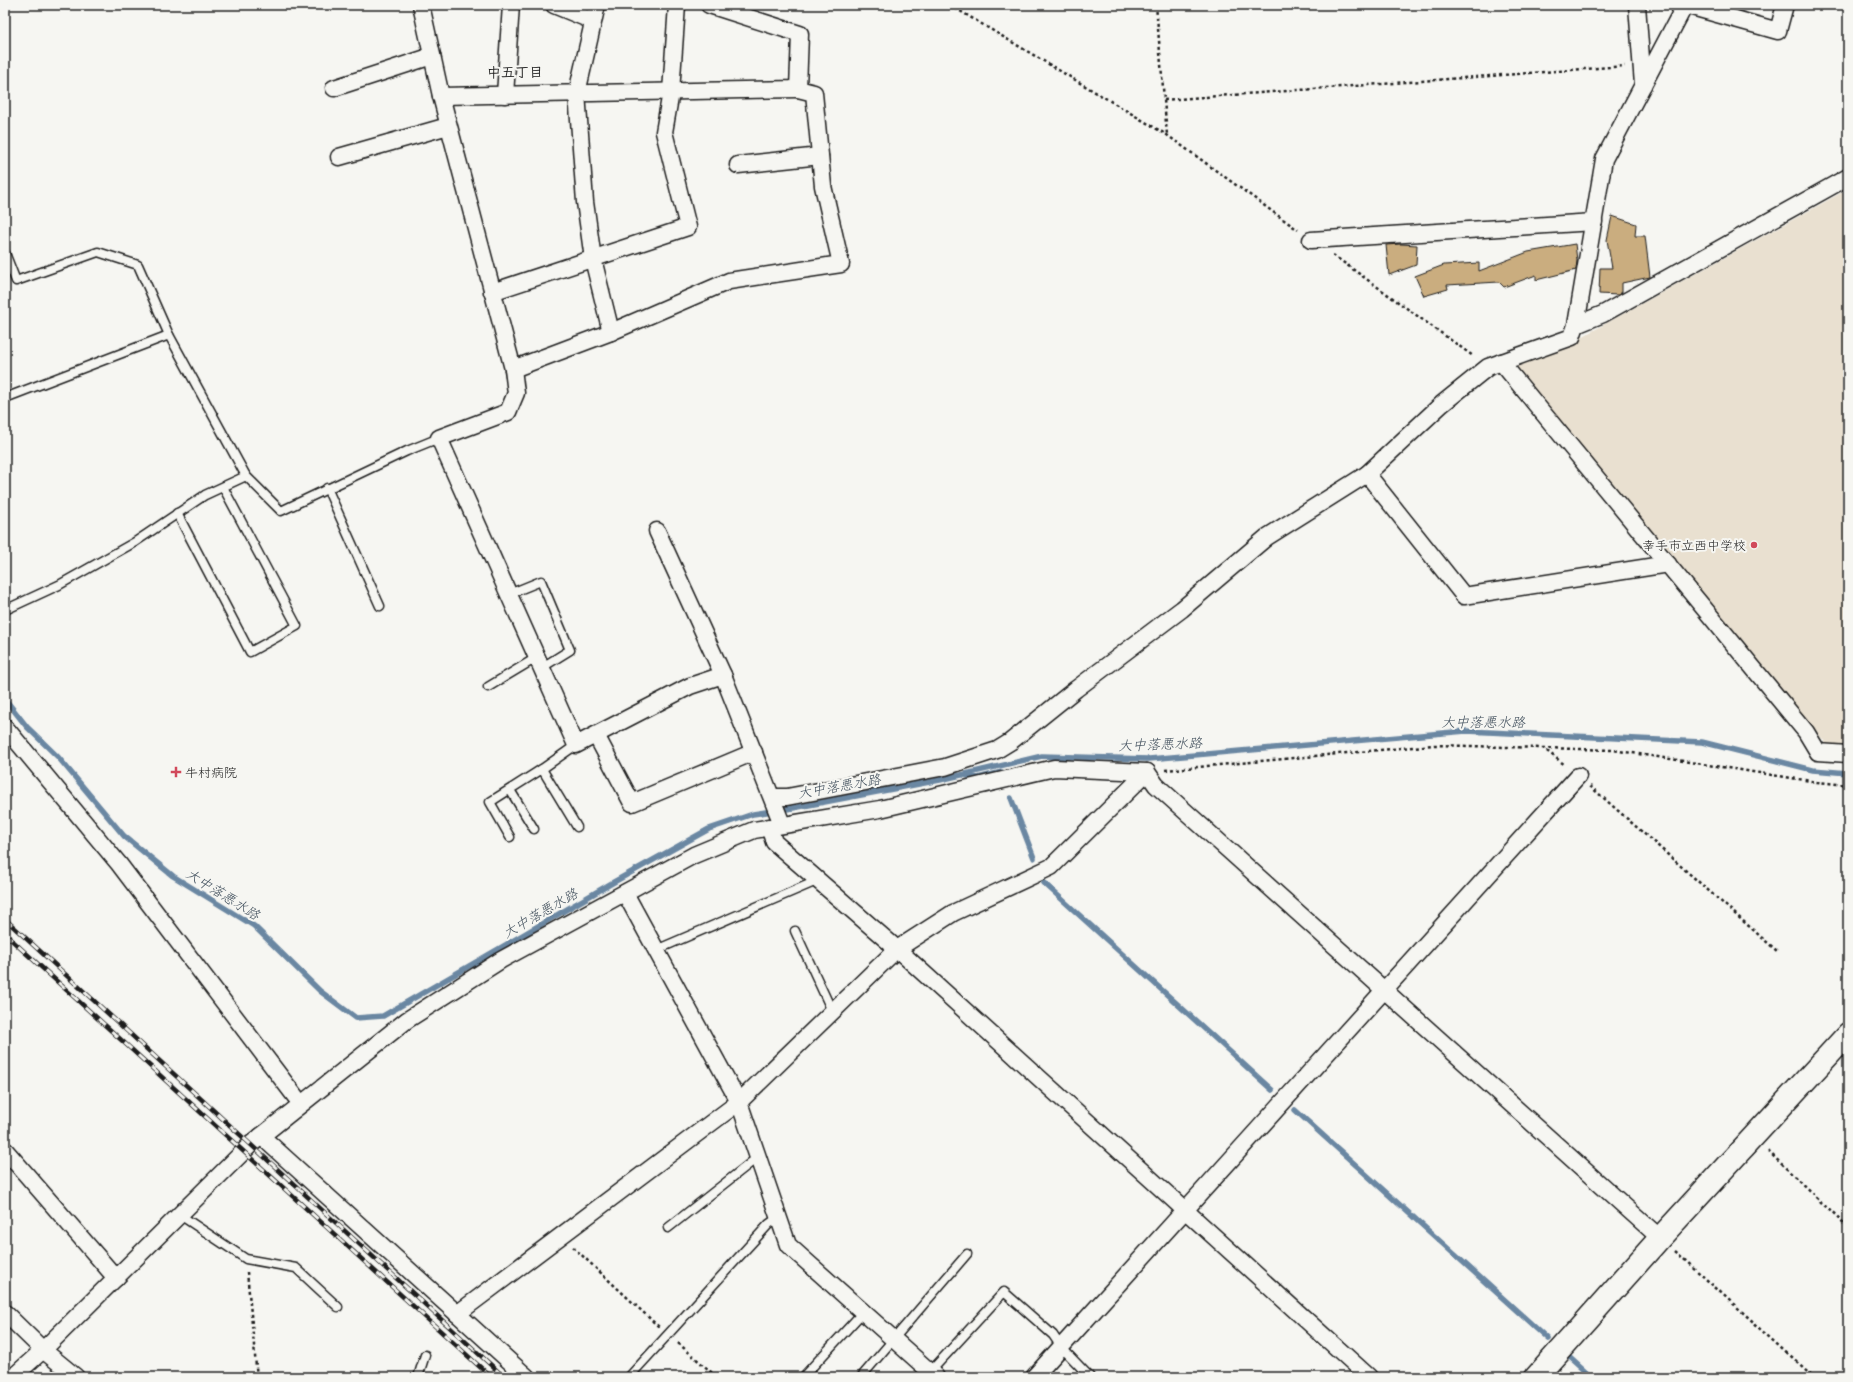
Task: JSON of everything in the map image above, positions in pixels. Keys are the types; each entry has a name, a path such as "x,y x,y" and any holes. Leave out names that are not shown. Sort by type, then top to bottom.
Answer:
{"street":[{"path":"421,5 448,126 513,369 516,393 508,412 439,438 576,745 690,686 723,675"},
{"path":"505,95 511,5"},
{"path":"554,5 594,21"},
{"path":"597,5 577,93 585,202 593,259 611,332"},
{"path":"492,292 688,227 664,132 671,92 676,5"},
{"path":"709,5 800,34 798,89"},
{"path":"1637,5 1643,85"},
{"path":"772,797 787,797 945,767 997,750 1010,742 1076,689 1182,609 1267,537 1367,474 1442,404 1488,367 1572,337 1576,325 1604,159 1685,5 1778,31 1785,5"},
{"path":"334,88 432,56"},
{"path":"441,96 798,89 814,93 823,186 841,264 729,281 611,332 513,369"},
{"path":"339,157 448,126"},
{"path":"738,165 820,156"},
{"path":"1576,325 1603,314 1848,177"},
{"path":"1311,240 1594,222"},
{"path":"1501,362 1806,732 1818,752 1848,754"},
{"path":"1367,474 1464,596 1668,564"},
{"path":"657,531 723,675 772,797 777,823 774,842 897,949 1369,1377"},
{"path":"5,727 119,864 301,1104"},
{"path":"596,735 632,803 754,752"},
{"path":"13,1377 43,1350 250,1145 407,1020 501,960 694,855 754,830 777,823 880,809 1054,768 1147,772"},
{"path":"457,1314 739,1102 897,949 953,913 1051,867 1147,772"},
{"path":"1147,772 1156,785 1660,1238"},
{"path":"1034,1377 1383,989 1578,776"},
{"path":"625,893 739,1102 788,1245 933,1375"},
{"path":"1536,1377 1660,1238 1848,1034"},
{"path":"261,1136 526,1377"},
{"path":"5,1150 116,1278"},
{"path":"5,1313 43,1350 76,1377"}],"lane":[{"path":"5,253 16,281 98,252 138,265 169,335 246,476 281,511 327,488 439,438"},
{"path":"5,398 169,335"},
{"path":"5,610 60,585 135,542 206,495 246,476"},
{"path":"177,513 250,652 297,626 222,487"},
{"path":"327,488 380,606"},
{"path":"488,687 570,650 541,581 509,594"},
{"path":"510,837 490,802 542,770 576,745"},
{"path":"542,770 576,827"},
{"path":"510,790 534,829"},
{"path":"656,950 819,880"},
{"path":"795,931 832,1011"},
{"path":"668,1228 758,1157"},
{"path":"180,1215 246,1259 296,1268 338,1307"},
{"path":"629,1377 770,1224 779,1217"},
{"path":"861,1377 967,1254"},
{"path":"933,1375 1004,1292 1053,1335 1061,1347 1090,1377"},
{"path":"803,1377 863,1312"},
{"path":"418,1377 425,1355"}],"path":[{"path":"950,5 1167,135 1156,5"},
{"path":"1164,100 1642,65"},
{"path":"1147,772 1434,745 1613,750 1817,782 1848,785"},
{"path":"1543,748 1578,776 1777,951"},
{"path":"1753,1137 1848,1228"},
{"path":"561,1236 668,1335 717,1377"},
{"path":"1660,1238 1814,1377"},
{"path":"246,1259 257,1377"}],"shaded area":[{"name":"幸手市立西中学校","path":"1848,189 1848,749 1830,748 1512,369 1516,363 1562,350 1578,339"}],"building":[{"path":"1612,216 1636,224 1635,236 1645,236 1650,277 1622,283 1622,292 1618,295 1599,294 1600,268 1612,268 1607,240"},
{"path":"1575,244 1577,260 1576,270 1536,280 1536,275 1504,287 1499,282 1447,285 1448,289 1424,296 1415,276 1444,265 1479,263 1479,271 1528,252"},
{"path":"1386,245 1417,245 1416,265 1389,275"}],"waterway":[{"name":"大中落悪水路","path":"5,699 27,727 58,757 124,836 173,876 254,926 320,991 356,1018 383,1016 612,883 709,829 753,814 793,808 940,780 1042,756 1149,759 1466,731 1702,742 1813,770 1848,773"},
{"path":"964,775 978,778 1002,772"},
{"path":"1011,798 1034,858"},
{"path":"1044,883 1272,1090"},
{"path":"1295,1110 1548,1339"},
{"path":"1570,1358 1591,1377"}],"railway":[{"path":"5,919 504,1377"},
{"path":"5,934 491,1377"}],"place":[{"name":"幸手市立西中学校","path":"1754,545"},
{"name":"牛村病院","path":"176,772"}],"district":[{"name":"中五丁目","path":"515,72"}]}
